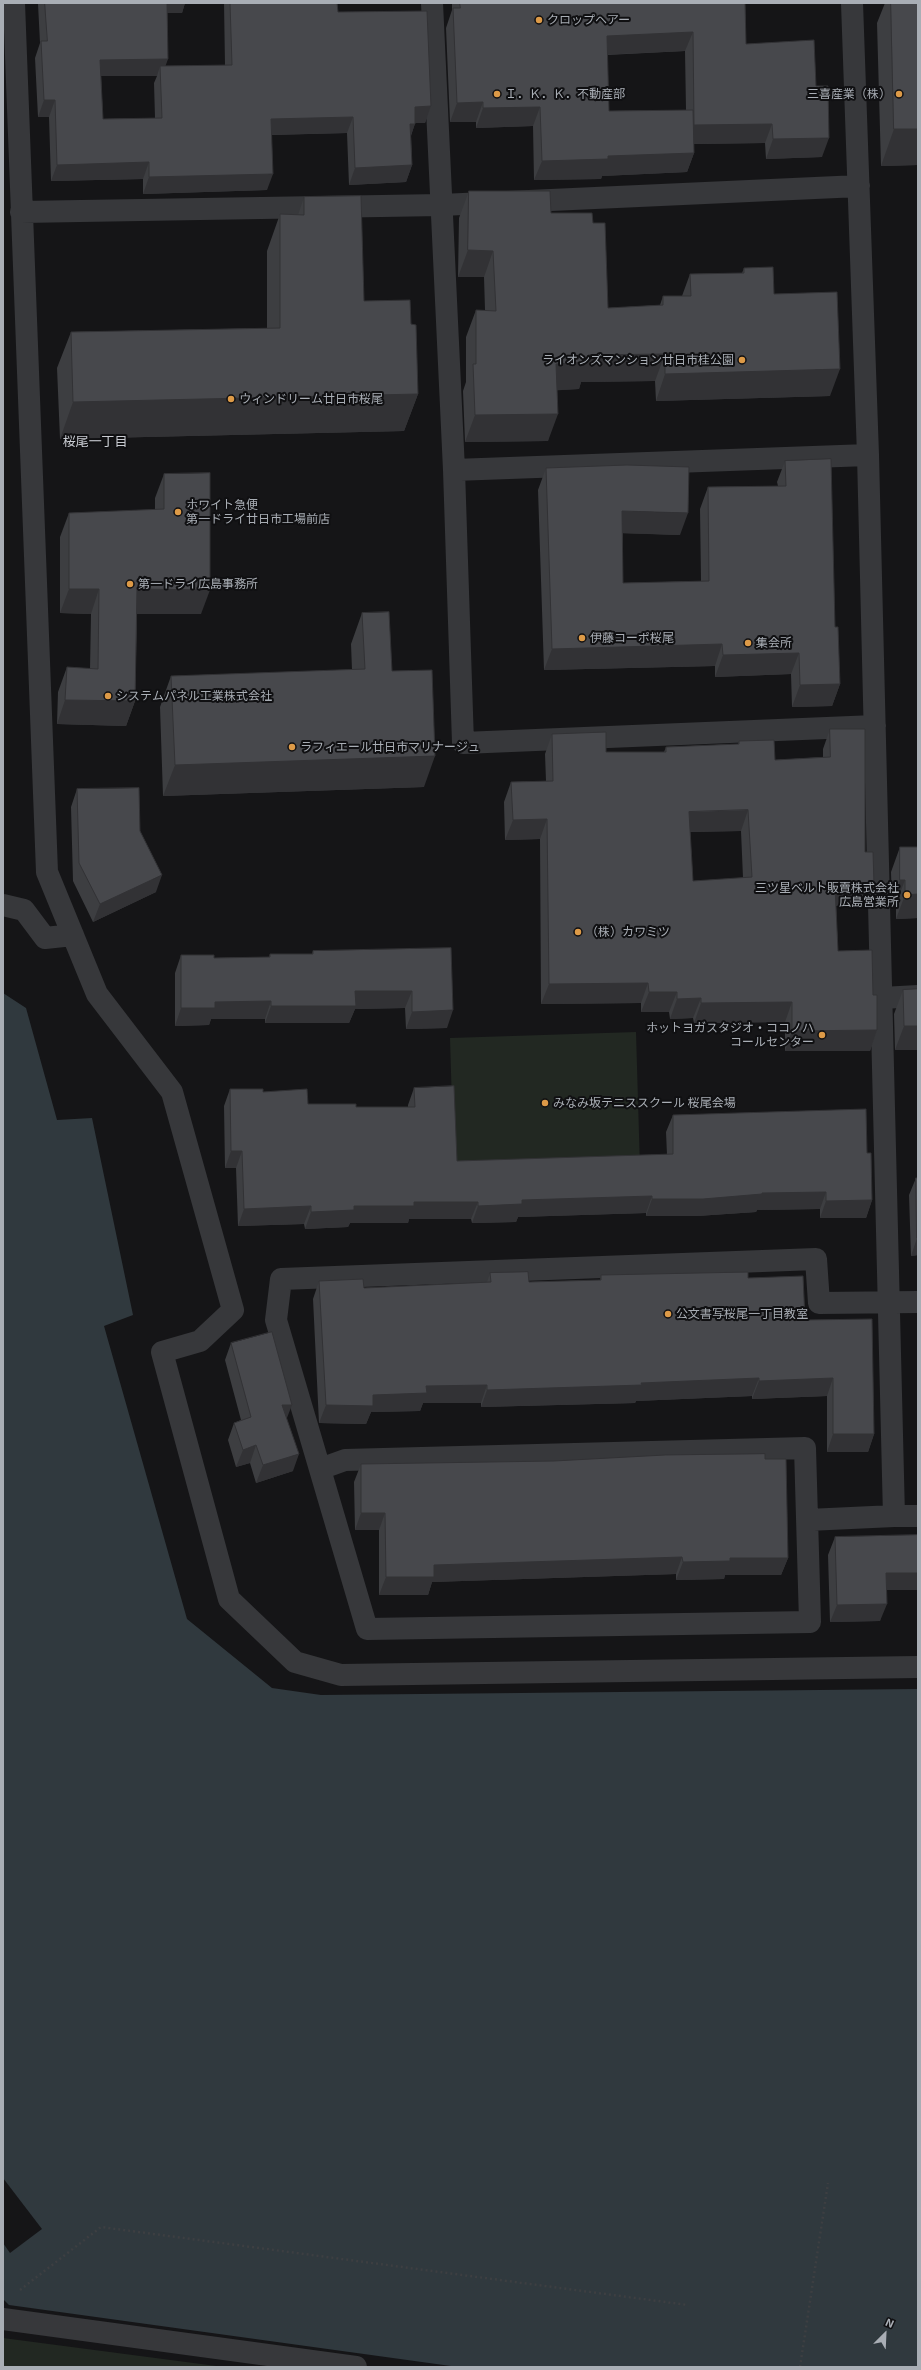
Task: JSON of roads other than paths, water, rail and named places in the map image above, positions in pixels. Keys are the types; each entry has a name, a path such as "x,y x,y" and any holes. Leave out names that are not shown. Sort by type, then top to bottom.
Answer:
{"street":[{"path":"14,3 47,872 97,994 172,1092 233,1310 200,1341 162,1352 229,1599 296,1662 341,1675 918,1667"},
{"path":"432,3 454,470 463,742 875,726"},
{"path":"852,3 868,455 894,1516"},
{"path":"21,212 441,205 859,186"},
{"path":"454,470 868,455"},
{"path":"3,905 24,910 45,938 73,935"},
{"path":"882,998 918,996"},
{"path":"320,1468 345,1460 805,1448 810,1622 367,1629 276,1320 281,1279 816,1259 818,1303 918,1302"},
{"path":"808,1520 918,1516"},
{"path":"3,2319 356,2367"}],"place":[{"name":"クロップヘアー","path":"539,20"},
{"name":"Ｉ．Ｋ．Ｋ．不動産部","path":"497,94"},
{"name":"三喜産業（株）","path":"899,94"},
{"name":"ライオンズマンション廿日市桂公園","path":"742,360"},
{"name":"ウィンドリーム廿日市桜尾","path":"231,399"},
{"name":"ホワイト急便 第一ドライ廿日市工場前店","path":"178,512"},
{"name":"第一ドライ広島事務所","path":"130,584"},
{"name":"伊藤コーポ桜尾","path":"582,638"},
{"name":"集会所","path":"748,643"},
{"name":"システムパネル工業株式会社","path":"108,696"},
{"name":"ラフィエール廿日市マリナージュ","path":"292,747"},
{"name":"三ツ星ベルト販賣株式会社 広島営業所","path":"907,895"},
{"name":"（株）カワミツ","path":"578,932"},
{"name":"ホットヨガスタジオ・ココノハ コールセンター","path":"822,1035"},
{"name":"みなみ坂テニススクール 桜尾会場","path":"545,1103"},
{"name":"公文書写桜尾一丁目教室","path":"668,1314"}],"district":[{"name":"桜尾一丁目","path":"95,442"}]}
